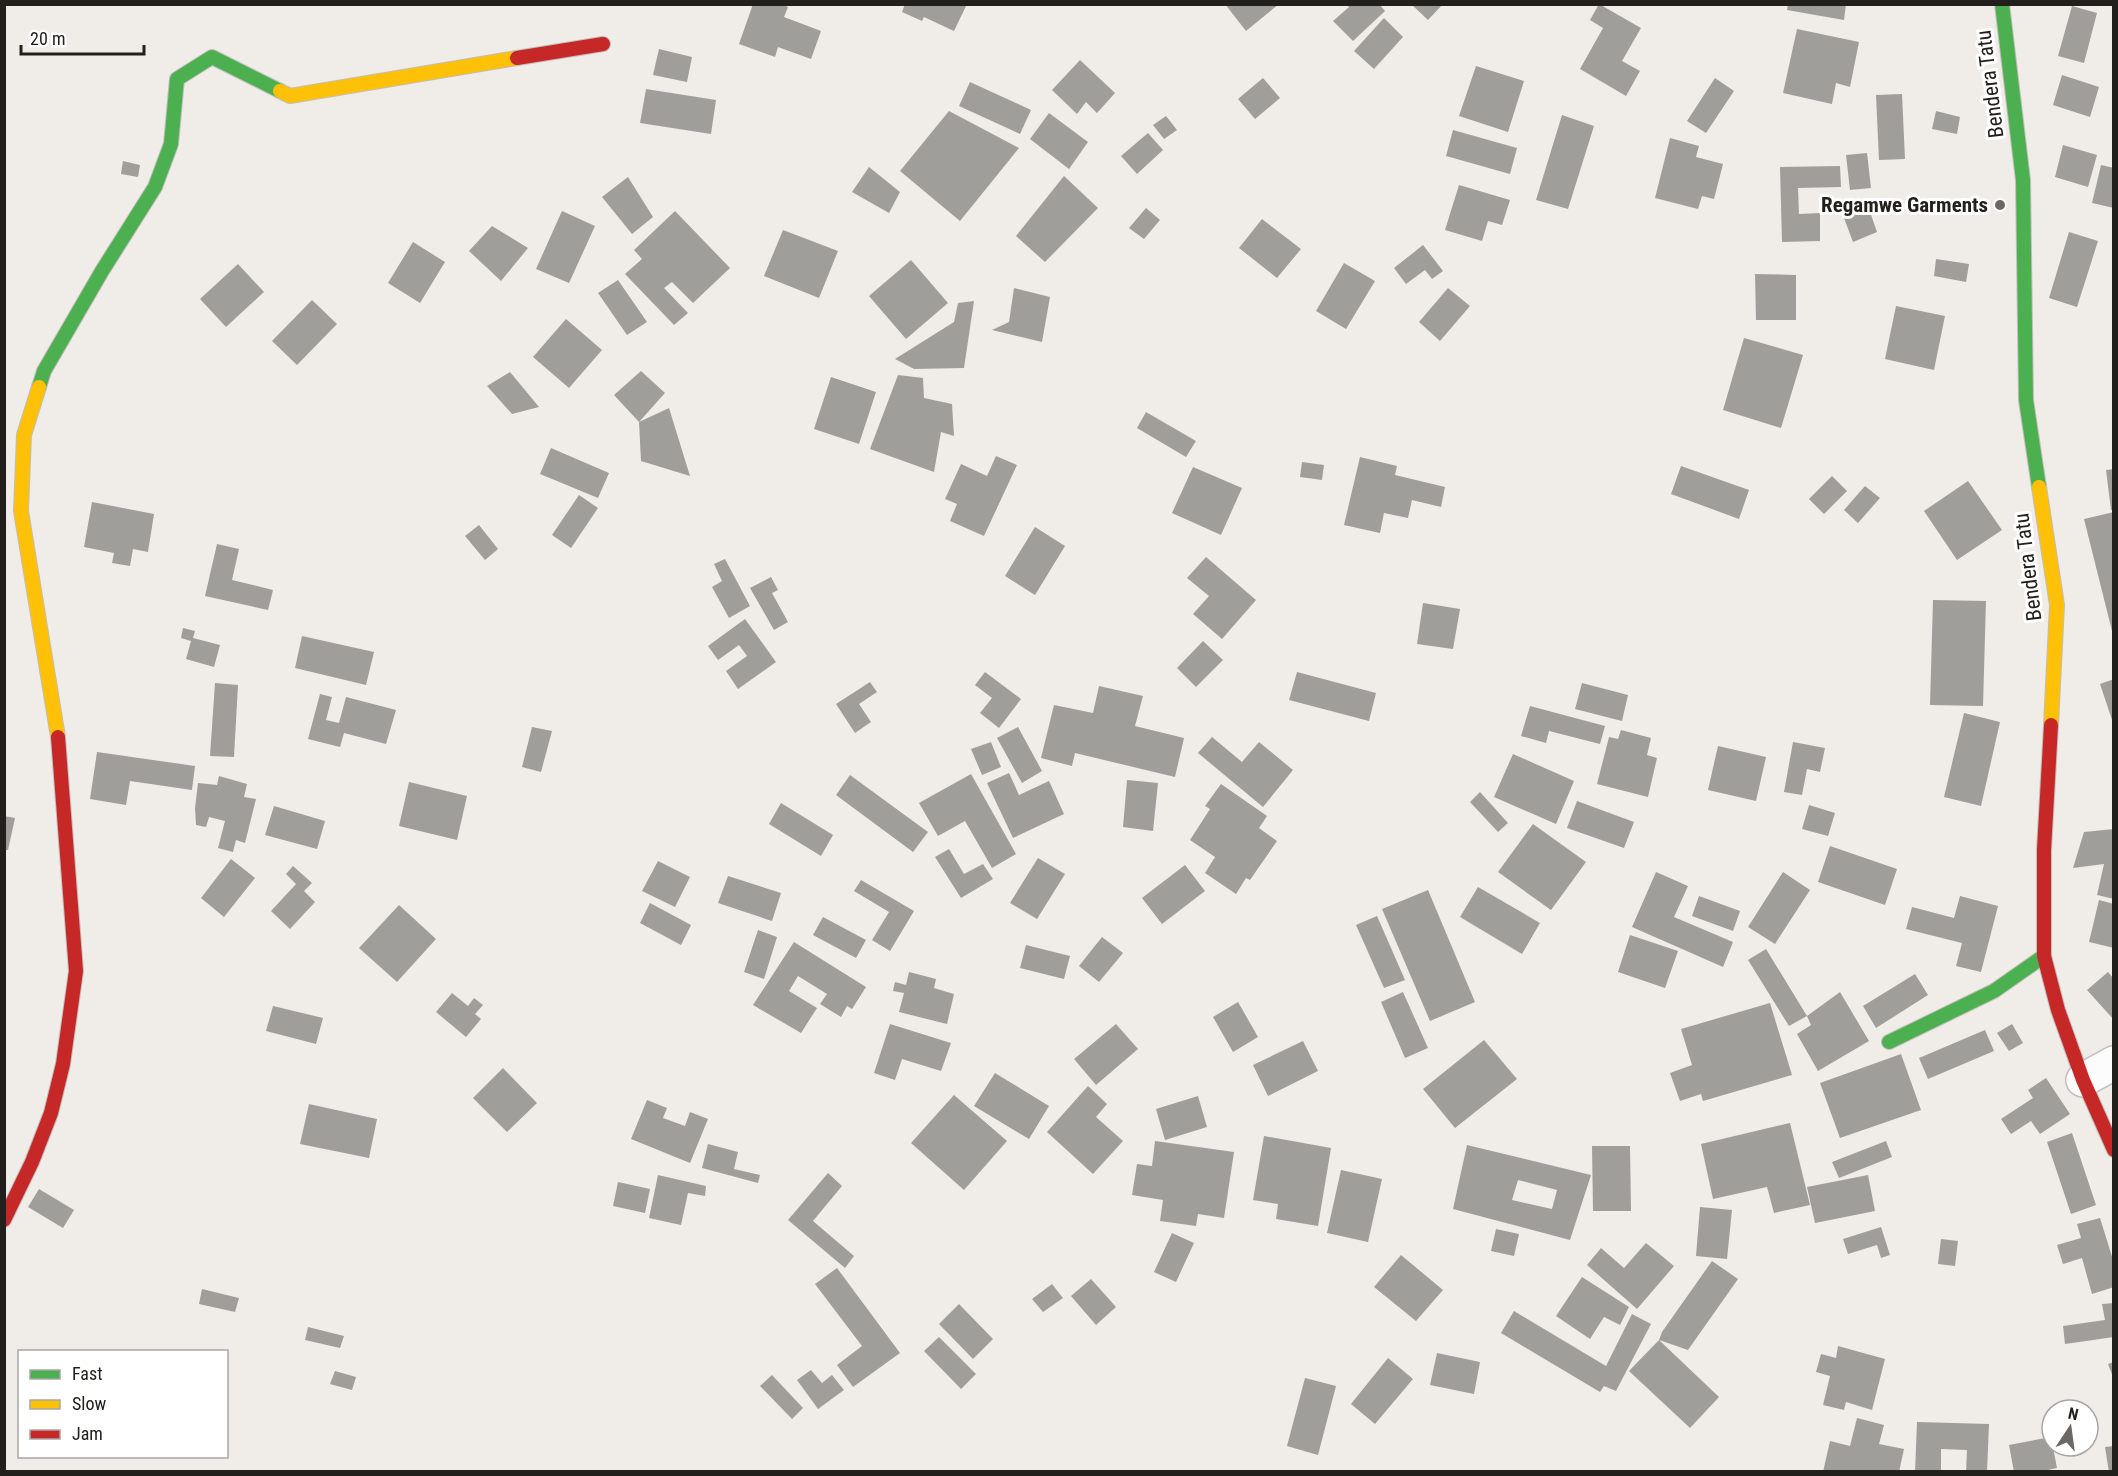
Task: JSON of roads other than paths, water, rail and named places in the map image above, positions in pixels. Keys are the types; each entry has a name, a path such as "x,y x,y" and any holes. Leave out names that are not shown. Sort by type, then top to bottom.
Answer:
{"street":[{"name":"Bendera Tatu","path":"2002,4 2023,180 2026,400 2057,605 2044,850 2044,956 2058,1010 2083,1080 2114,1150"},
{"path":"4,1220 32,1162 51,1113 63,1064 76,971 57,721 21,511 24,435 44,371 102,271 155,187 171,144 177,79 212,57 290,96 603,44"},
{"path":"1889,1042 1994,991 2044,956"},
{"path":"2083,1080 2114,1063"}],"place":[{"name":"Regamwe Garments","path":"2000,205"}]}
